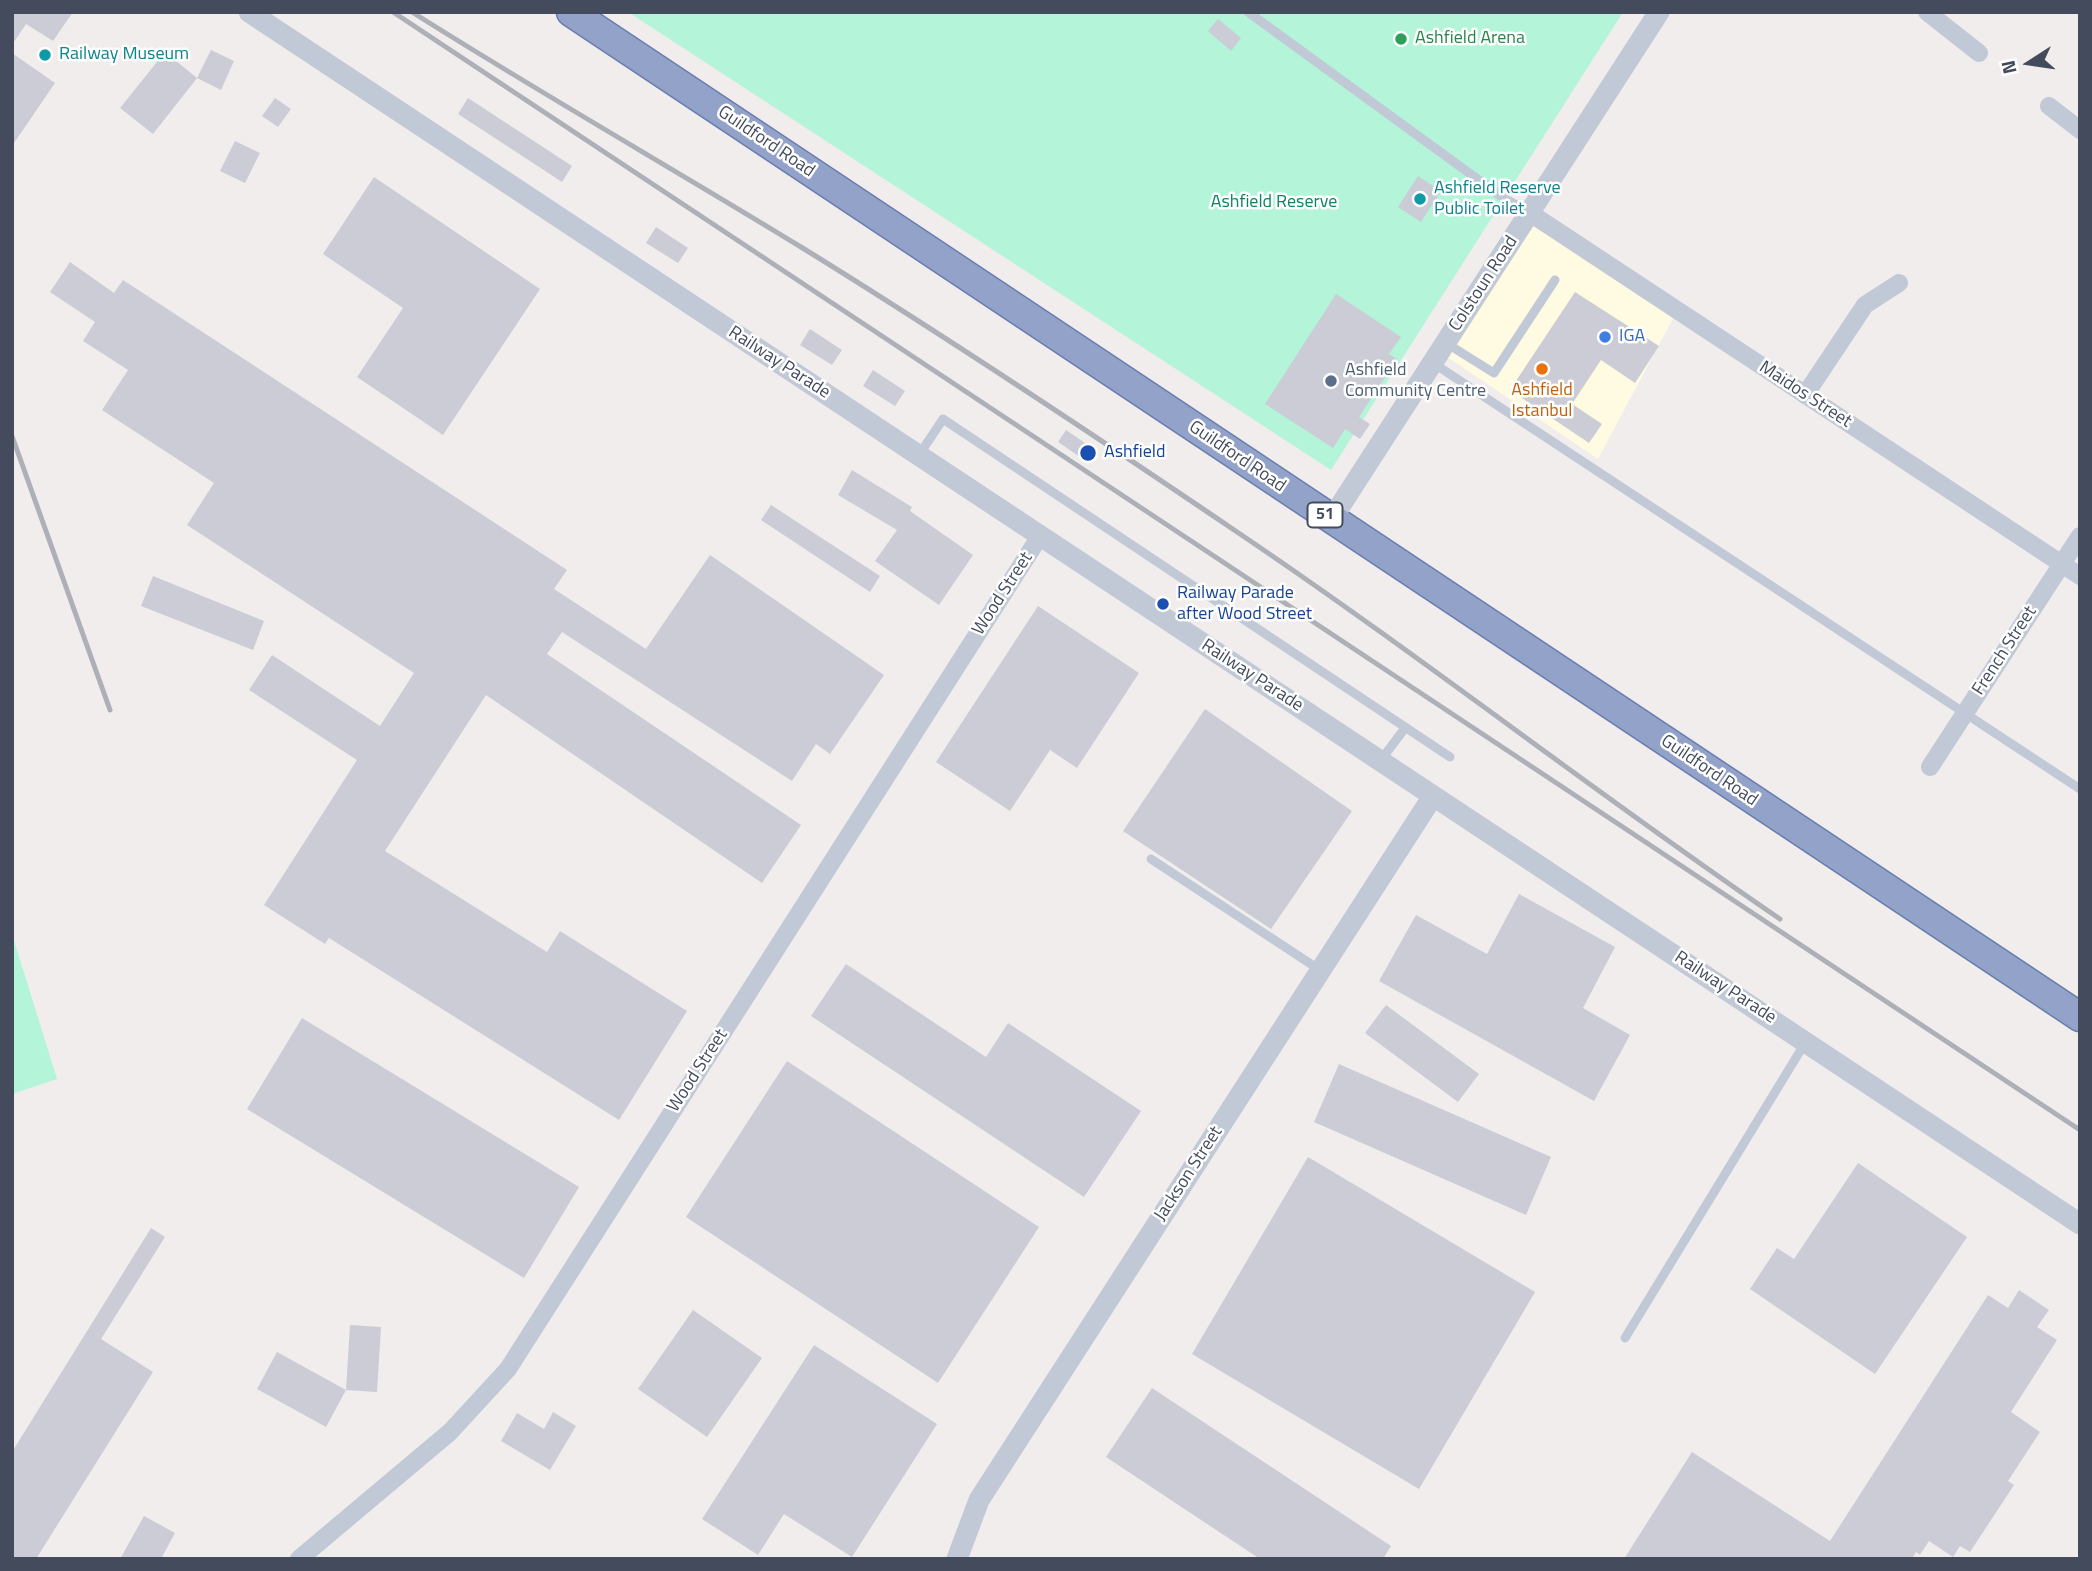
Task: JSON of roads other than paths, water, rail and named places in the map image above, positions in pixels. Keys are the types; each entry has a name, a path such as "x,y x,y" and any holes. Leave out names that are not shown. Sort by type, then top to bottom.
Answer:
{"highway":[{"name":"Guildford Road","path":"571,12 2080,1017"}],"street":[{"name":"Railway Parade","path":"249,12 2080,1224"},
{"name":"Colstoun Road","path":"1331,520 1659,12"},
{"path":"1927,12 1979,53"},
{"path":"2049,106 2080,130"},
{"name":"Maidos Street","path":"1530,213 2080,576"},
{"path":"1805,395 1865,305 1899,283"},
{"name":"Wood Street","path":"299,1559 450,1432 508,1369 1040,536"},
{"name":"French Street","path":"1930,766 2080,536"},
{"name":"Jackson Street","path":"957,1559 979,1500 1433,796"}],"lane":[{"path":"1248,12 1502,197 1530,213"},
{"path":"1446,343 1494,373 1555,280"},
{"path":"1433,363 2080,789"},
{"path":"919,455 943,419 1450,757"},
{"path":"1380,761 1405,728"},
{"path":"1151,859 1320,970"},
{"path":"1625,1338 1806,1042"}],"railway":[{"path":"393,12 2080,1130"},
{"path":"412,12 801,247 1078,425 1311,583 1780,919"},
{"path":"12,436 110,710"}],"place":[{"name":"Ashfield Arena","path":"1401,39"},
{"name":"Railway Museum","path":"45,55"},
{"name":"Ashfield Reserve Public Toilet","path":"1420,199"},
{"name":"IGA","path":"1605,337"},
{"name":"Ashfield Istanbul","path":"1542,369"},
{"name":"Ashfield Community Centre","path":"1331,381"},
{"name":"Ashfield","path":"1088,453"},
{"name":"Railway Parade after Wood Street","path":"1163,604"}],"park label":[{"name":"Ashfield Reserve","path":"1274,203"}]}
